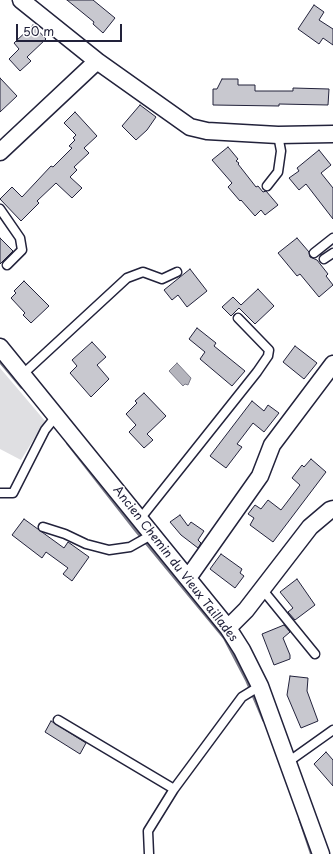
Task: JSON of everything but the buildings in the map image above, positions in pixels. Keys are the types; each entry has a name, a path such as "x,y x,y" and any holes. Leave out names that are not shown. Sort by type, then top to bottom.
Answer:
{"street":[{"path":"21,0 97,61 190,126 207,131 278,134 333,134"},
{"path":"0,152 97,61"},
{"name":"Ancien Chemin du Vieux Taillades","path":"0,347 153,534 228,628 242,650 260,686 321,854"},
{"path":"188,578 260,476 272,445 333,364"},
{"path":"228,628 246,610 310,528 333,509"}],"lane":[{"path":"267,186 278,172 280,151 278,134"},
{"path":"0,209 20,238 22,250 7,265"},
{"path":"314,253 333,238"},
{"path":"324,259 333,253"},
{"path":"23,374 127,278 143,272 162,279 177,272"},
{"path":"140,519 258,372 268,356 269,350 238,318"},
{"path":"0,493 12,493 45,430 56,415"},
{"path":"43,527 65,534 86,544 109,550 130,547 153,534"},
{"path":"262,589 315,654"},
{"path":"149,854 148,831 174,790 242,697 260,686"},
{"path":"58,720 174,790"},
{"path":"288,762 333,730"}],"shaded area":[{"path":"177,363 191,378 188,385 185,384 183,386 169,371"},
{"path":"0,368 45,421 21,460 0,449"}],"waterway":[{"path":"0,361 22,387"},
{"path":"68,443 136,530 225,638 247,680 264,720"},
{"path":"300,818 312,854"}]}
